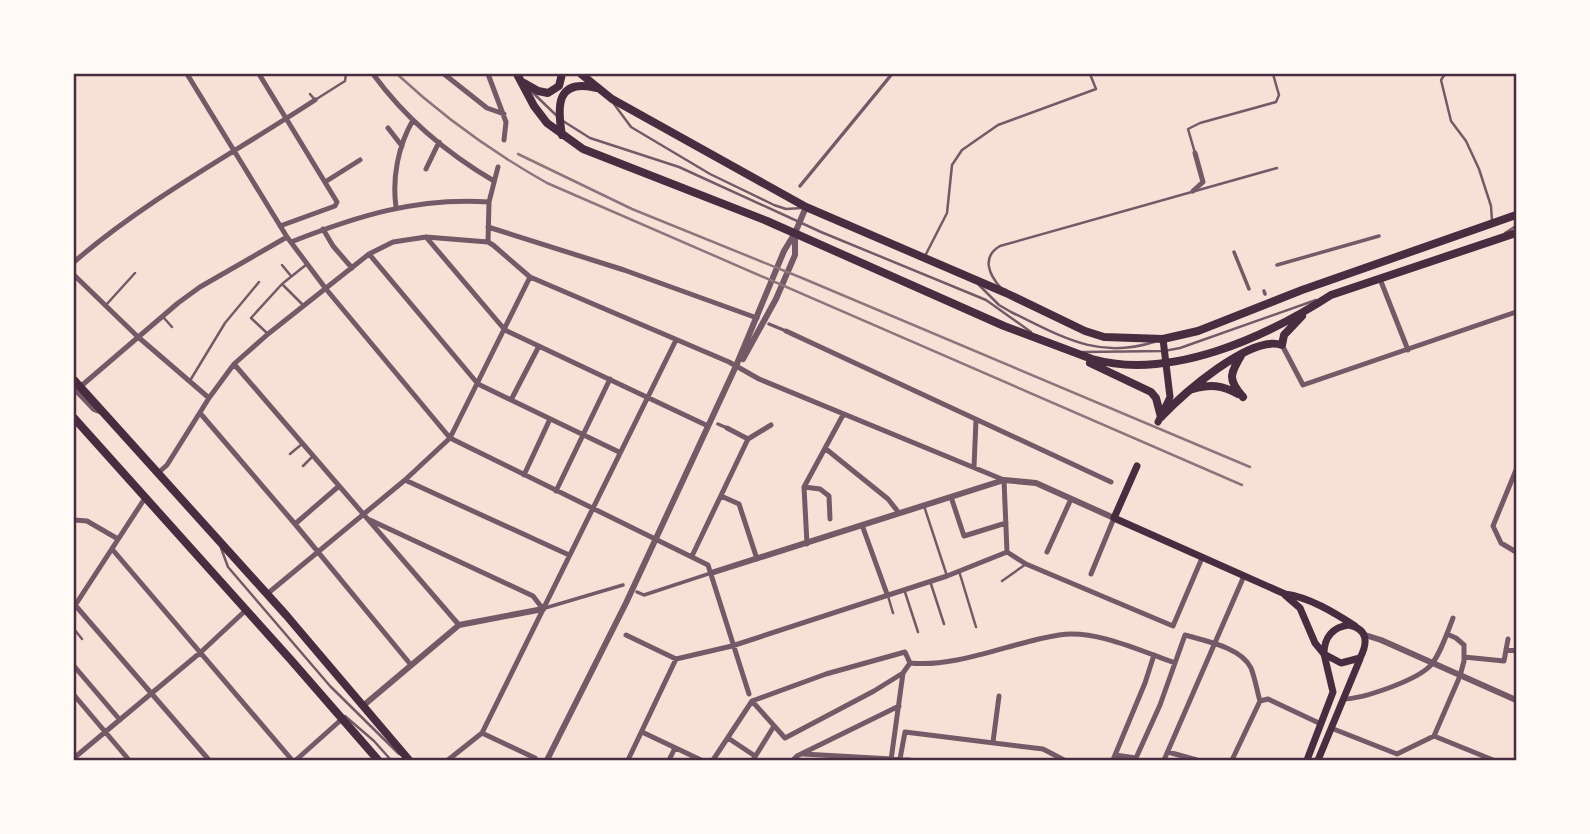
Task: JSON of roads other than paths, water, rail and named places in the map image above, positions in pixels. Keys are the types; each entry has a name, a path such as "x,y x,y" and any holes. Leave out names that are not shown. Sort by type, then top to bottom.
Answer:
{"main road":[{"path":"519,77 538,91 548,93 559,86 562,74"},
{"path":"581,74 612,99 806,207 1006,293 1095,335 1121,339 1163,339 1198,331 1302,290 1517,215"},
{"path":"519,77 541,116 562,135 590,152 795,233 1004,326 1105,362 1166,364 1240,343 1306,311 1331,295 1517,233"},
{"path":"562,135 559,103 566,93 583,86 597,88"},
{"path":"1187,391 1217,386 1243,397 1233,386 1231,375 1244,352 1268,344 1282,345 1284,335 1306,311"},
{"path":"1159,420 1187,391 1244,352 1264,333"},
{"path":"1159,420 1170,397 1163,339"},
{"path":"1059,347 1151,392 1156,398 1159,420"},
{"path":"76,385 267,594 364,705 408,761"},
{"path":"74,418 326,700 377,761"},
{"path":"1137,466 1114,518 1285,594 1297,596 1355,626 1365,635 1365,646 1318,761"},
{"path":"1285,594 1300,608 1315,643 1324,654 1341,663 1360,658"},
{"path":"1307,761 1333,692 1324,648 1331,632 1343,626 1355,626"}],"street":[{"path":"187,74 289,240 326,289 450,438 708,565 749,694"},
{"path":"260,74 326,182 336,205 280,226"},
{"path":"373,74 413,120 494,181"},
{"path":"444,74 487,108 504,114"},
{"path":"488,74 504,114 504,140"},
{"path":"800,186 892,74"},
{"path":"74,262 102,238 315,100"},
{"path":"396,207 394,181 402,146 413,120"},
{"path":"388,128 402,146"},
{"path":"426,169 439,142"},
{"path":"1193,191 1203,182 1195,153"},
{"path":"326,182 360,160"},
{"path":"488,242 489,202 498,167"},
{"path":"76,385 200,287 289,240 396,207 430,202 489,202"},
{"path":"547,761 626,603 736,366 754,317 784,250 806,207"},
{"path":"488,226 636,274 754,317"},
{"path":"323,229 333,246 352,268"},
{"path":"736,366 746,355 786,277 795,256 795,233"},
{"path":"1277,265 1379,236"},
{"path":"426,237 505,330 708,426"},
{"path":"158,473 167,465 209,398 234,365 268,334 369,254 393,242 426,237 488,242 530,277 843,415 1004,480"},
{"path":"1234,252 1249,289"},
{"path":"369,254 478,384 619,452"},
{"path":"74,275 137,336 209,398"},
{"path":"267,594 317,550 365,516 450,438 530,277"},
{"path":"1380,279 1408,350"},
{"path":"1282,345 1303,385 1517,312"},
{"path":"769,324 1111,482"},
{"path":"448,761 482,733 676,340"},
{"path":"511,401 539,346"},
{"path":"234,365 459,625"},
{"path":"556,491 610,379"},
{"path":"200,413 411,665"},
{"path":"807,544 804,488 843,415"},
{"path":"524,475 550,419"},
{"path":"974,467 976,420"},
{"path":"718,424 748,439"},
{"path":"692,556 748,439 757,431 771,425"},
{"path":"826,449 888,499 899,513"},
{"path":"1517,470 1493,526 1501,543 1517,552"},
{"path":"405,480 569,555"},
{"path":"1004,480 1007,552"},
{"path":"637,592 644,595 1004,480 1026,481 1114,518 1091,573"},
{"path":"295,524 339,486"},
{"path":"804,488 820,489 829,496 830,519"},
{"path":"721,496 739,504 757,559"},
{"path":"951,497 964,536 1006,523"},
{"path":"145,498 74,606 209,761"},
{"path":"1048,552 1071,499"},
{"path":"365,516 533,596 543,609"},
{"path":"74,520 87,521 118,539"},
{"path":"862,526 887,594"},
{"path":"112,549 294,761 342,719"},
{"path":"1007,552 1026,564 1173,626 1202,558"},
{"path":"626,635 676,659 732,646 947,576 1007,552"},
{"path":"1164,761 1244,576"},
{"path":"364,705 459,625 543,609 623,585"},
{"path":"74,747 76,756 201,652 246,610"},
{"path":"1342,702 1407,680 1424,671 1432,663 1453,618"},
{"path":"910,663 936,663 1060,634 1089,634 1175,663"},
{"path":"1331,728 1395,757 1434,736 1460,676 1464,657 1464,645 1447,634"},
{"path":"1154,655 1114,758 1136,758 1160,705 1185,635 1215,644 1245,660 1251,667 1260,701 1232,761"},
{"path":"1365,635 1517,700"},
{"path":"1464,657 1504,661 1508,639"},
{"path":"1506,649 1517,651"},
{"path":"713,761 752,701 826,674 905,652 910,663"},
{"path":"628,761 676,659"},
{"path":"752,701 785,738 874,691 903,673 910,663"},
{"path":"74,666 120,720"},
{"path":"891,760 903,673"},
{"path":"74,695 130,761"},
{"path":"993,742 999,696"},
{"path":"1260,701 1268,699 1321,724"},
{"path":"793,761 899,706"},
{"path":"727,738 754,758 774,726"},
{"path":"901,759 905,732 1043,749 1063,761"},
{"path":"482,733 535,758"},
{"path":"642,733 701,761"},
{"path":"1434,736 1493,761"},
{"path":"669,761 675,748"},
{"path":"1168,752 1198,761"},
{"path":"803,754 910,761"}],"lane":[{"path":"310,94 315,100 345,80 346,74"},
{"path":"924,259 947,213 952,165 961,150 998,125 1096,89 1090,74"},
{"path":"1195,153 1188,129 1200,123 1276,102 1279,94 1273,74"},
{"path":"1445,74 1441,80 1451,121 1474,155 1491,206 1492,224"},
{"path":"519,77 559,118 590,138 679,167 821,232 986,300 1039,339"},
{"path":"612,99 631,127 710,174 774,205 786,209 806,207"},
{"path":"1006,293 992,278 990,271 988,259 997,247 1277,168"},
{"path":"1497,239 1517,226"},
{"path":"268,334 251,318 282,284 307,264"},
{"path":"282,265 291,276"},
{"path":"106,305 135,273"},
{"path":"975,281 999,305 1011,312 1089,346 1121,349 1163,339"},
{"path":"189,382 225,323 259,282"},
{"path":"282,284 303,306"},
{"path":"1072,352 1165,351 1192,345 1331,295"},
{"path":"162,316 172,327"},
{"path":"290,454 302,444"},
{"path":"303,466 313,456"},
{"path":"924,506 947,576"},
{"path":"220,544 228,567 330,686 381,738 408,761"},
{"path":"1002,580 1026,564"},
{"path":"958,571 976,627"},
{"path":"930,581 944,624"},
{"path":"904,589 918,632"},
{"path":"887,594 893,613"},
{"path":"74,629 82,639"},
{"path":"326,700 374,741 391,761"}],"railway":[{"path":"397,74 469,133 547,183 1242,485"},
{"path":"518,154 632,209 1250,467"}]}
